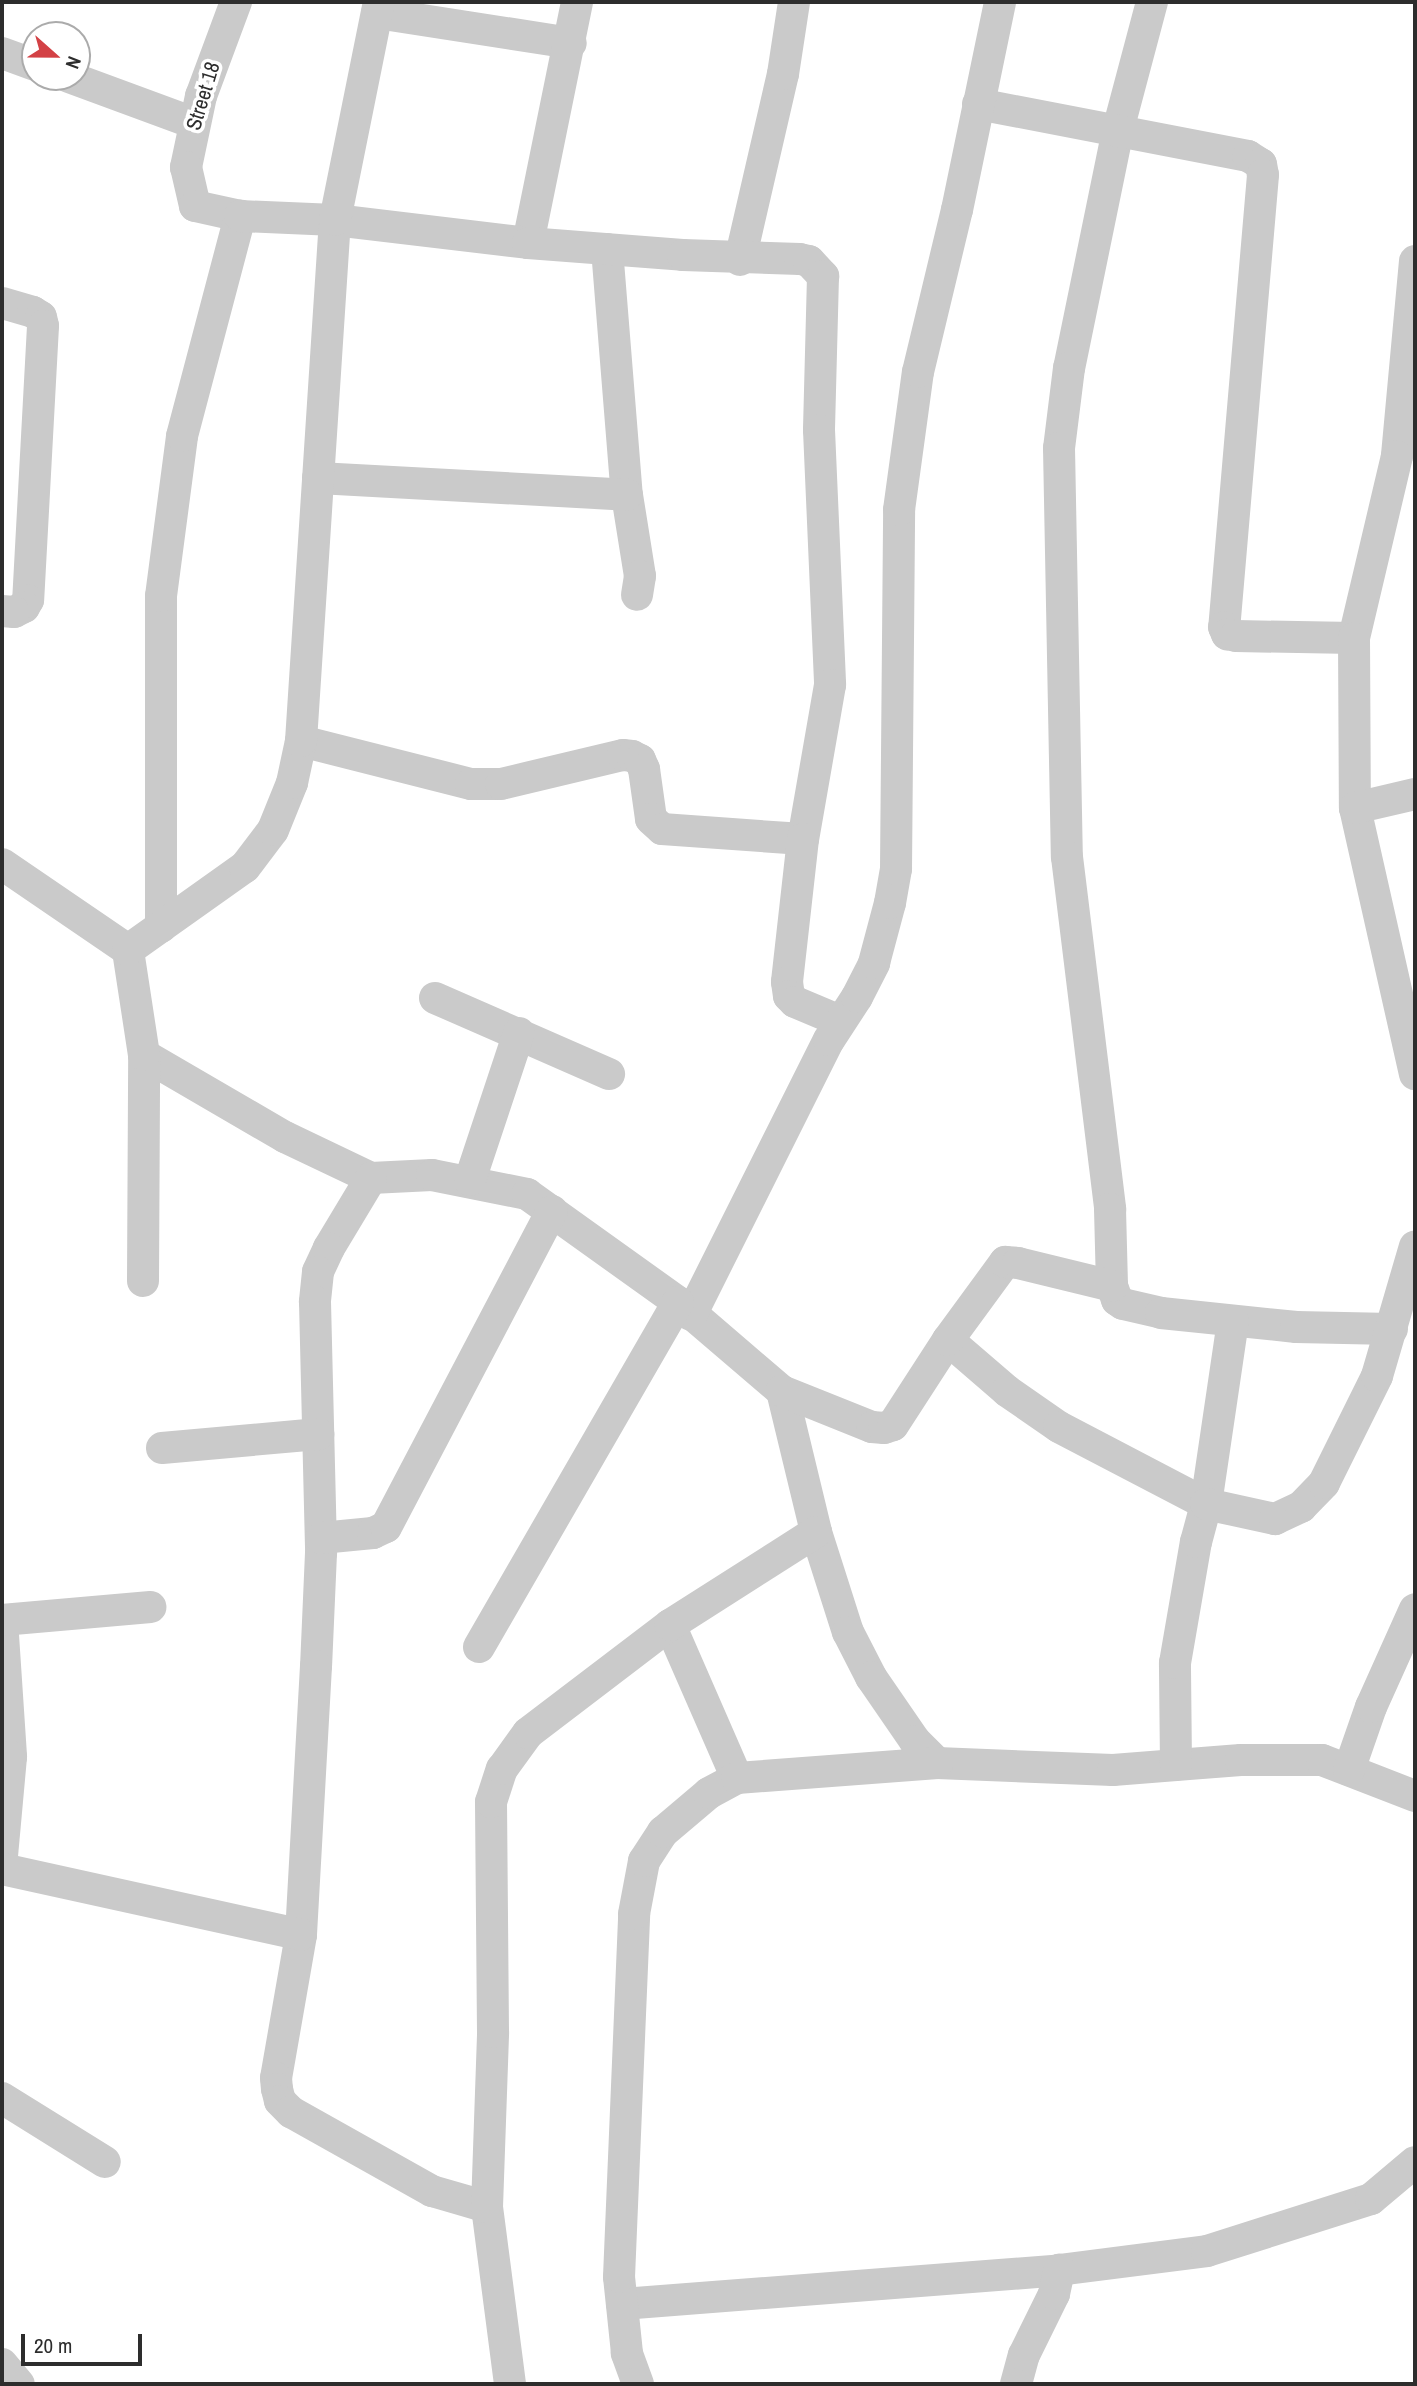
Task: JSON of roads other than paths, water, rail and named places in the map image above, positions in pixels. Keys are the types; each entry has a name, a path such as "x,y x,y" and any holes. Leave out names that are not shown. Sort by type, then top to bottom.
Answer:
{"street":[{"path":"528,243 571,43 577,2"},
{"path":"740,260 783,74 794,2"},
{"path":"479,1647 684,1308 874,963 896,869 899,510 918,372 957,210 1000,2"},
{"path":"1152,2 1118,130 1069,368 1059,448 1067,857 1110,1209 1112,1286 1117,1300 1123,1304 1161,1313 1296,1327 1392,1329"},
{"name":"Street 18","path":"229,4 201,96 186,167 191,201 201,209 240,216"},
{"path":"128,950 245,867 273,831 292,783 301,741 335,220 378,7 571,43"},
{"path":"2,52 21,59"},
{"path":"91,85 194,123"},
{"path":"978,104 1248,156 1261,164 1264,175 1224,627 1227,634 1236,636 1354,638"},
{"path":"161,927 161,596 183,436 240,216 335,220 528,243 740,260 800,259 809,261 823,276 819,430 830,685 803,839 787,982 789,996 840,1021"},
{"path":"607,249 627,495 640,576 637,595"},
{"path":"1415,261 1396,456 1354,638 1355,808 1415,1074"},
{"path":"2,303 33,312 41,317 43,326 28,600 24,607 14,612 2,611"},
{"path":"318,478 627,495"},
{"path":"301,741 471,784 501,784 623,755 632,756 640,760 644,769 651,819 662,829 803,839"},
{"path":"1355,808 1415,794"},
{"path":"2,864 128,950 144,1055 143,1281"},
{"path":"435,998 609,1073"},
{"path":"470,1180 519,1033"},
{"path":"144,1055 285,1137 371,1178 432,1175 470,1180 527,1194 684,1308 782,1391 872,1427 884,1428 893,1425 948,1340 1005,1262 1018,1262 1112,1286"},
{"path":"371,1178 318,1272 314,1334 321,1538 301,1935 276,2078 280,2101 291,2112 432,2192 487,2207"},
{"path":"321,1538 373,1533 386,1527 552,1211"},
{"path":"948,1340 1007,1391 1059,1427 1206,1504 1275,1519 1301,1507 1324,1483 1336,1460 1377,1376 1415,1246"},
{"path":"1175,1765 1175,1663 1196,1542 1206,1504 1233,1321"},
{"path":"782,1391 816,1532 848,1632 871,1677 915,1741 937,1763"},
{"path":"162,1448 318,1434"},
{"path":"510,2384 487,2207 493,2032 491,1802 502,1769 528,1733 670,1625 816,1532"},
{"path":"2,1855 10,1757 2,1620 150,1608"},
{"path":"1349,1770 1371,1707 1415,1609"},
{"path":"670,1625 737,1778"},
{"path":"638,2384 627,2353 620,2277 634,1914 644,1861 663,1832 709,1793 737,1778 937,1763 1113,1770 1241,1760 1322,1760 1415,1796"},
{"path":"2,1869 301,1935"},
{"path":"2,2098 105,2162"},
{"path":"622,2304 1059,2270 1207,2251 1371,2199 1415,2162"},
{"path":"1016,2384 1024,2355 1054,2294 1059,2270"},
{"path":"2,2364 19,2384"}]}
